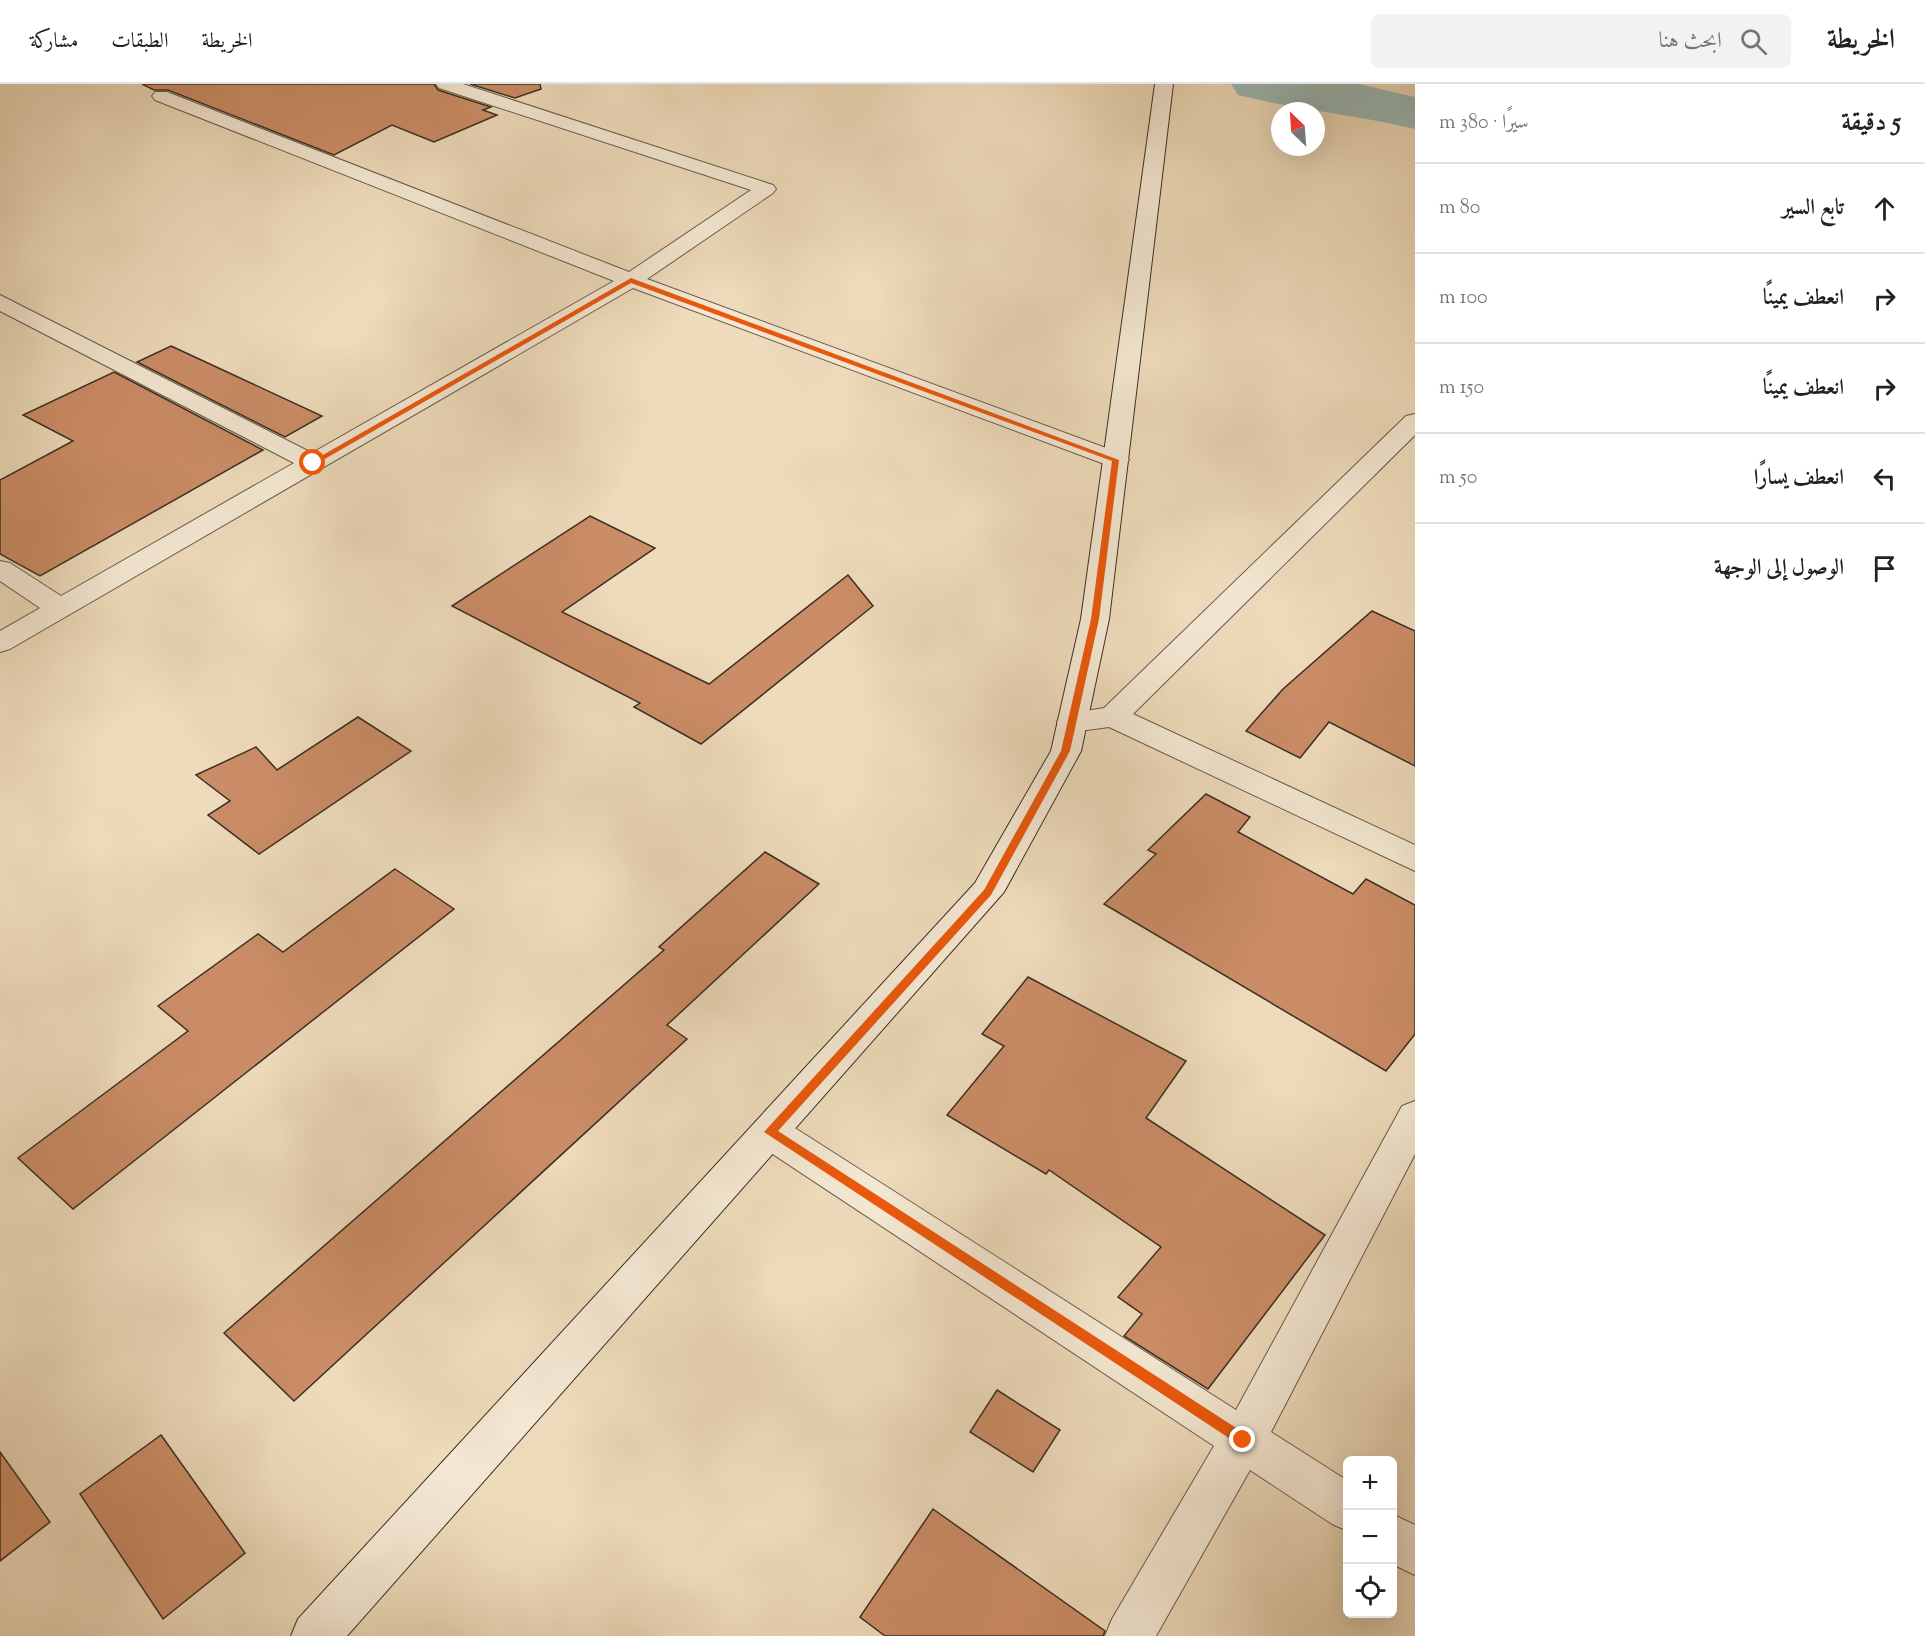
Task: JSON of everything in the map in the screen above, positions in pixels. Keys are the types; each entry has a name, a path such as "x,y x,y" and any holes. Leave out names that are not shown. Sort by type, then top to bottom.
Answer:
{"street":[{"path":"0,643 631,280 766,189 445,84"},
{"path":"315,1636 987,892 1066,751 1095,619 1163,95"},
{"path":"161,96 631,280 1116,460"},
{"path":"0,302 313,463"},
{"path":"1113,717 1415,421"},
{"path":"0,569 60,608"},
{"path":"1072,722 1113,717 1415,859"},
{"path":"1129,1636 1243,1440 1415,1117"},
{"path":"770,1132 1343,1505"},
{"path":"1397,1540 1415,1552"}],"building":[{"path":"142,84 434,84 438,90 491,107 483,110 497,115 434,142 392,125 334,155 168,90 154,90"},
{"path":"470,84 540,84 541,89 515,98"},
{"path":"171,346 322,416 285,437 137,362"},
{"path":"114,372 263,450 40,576 0,554 0,480 73,441 23,415"},
{"path":"590,516 655,548 562,612 709,684 848,575 873,606 701,744 634,707 640,703 452,606"},
{"path":"1372,611 1415,631 1415,766 1329,722 1300,758 1246,731 1283,689"},
{"path":"358,717 411,751 259,854 208,815 230,801 196,775 256,747 277,770"},
{"path":"1206,794 1250,817 1238,832 1353,894 1366,879 1415,905 1415,1034 1386,1071 1104,904 1156,854 1148,850"},
{"path":"765,852 819,884 667,1025 687,1039 294,1401 224,1333 664,950 659,947"},
{"path":"395,869 454,909 73,1209 18,1158 188,1031 158,1006 258,934 283,952"},
{"path":"1028,977 1186,1061 1146,1118 1325,1235 1208,1389 1124,1336 1142,1314 1118,1297 1161,1247 1049,1170 1046,1174 947,1115 1004,1046 982,1034"},
{"path":"997,1390 1060,1430 1033,1472 970,1432"},
{"path":"161,1435 245,1553 163,1619 80,1494"},
{"path":"0,1452 50,1522 0,1561"},
{"path":"933,1509 1105,1631 1103,1636 885,1636 860,1617"}],"waterway":[{"path":"1257,84 1359,100 1415,113"}],"route":[{"path":"313,463 631,280 1116,460 1095,619 1066,751 987,892 770,1132 1243,1440"}]}
